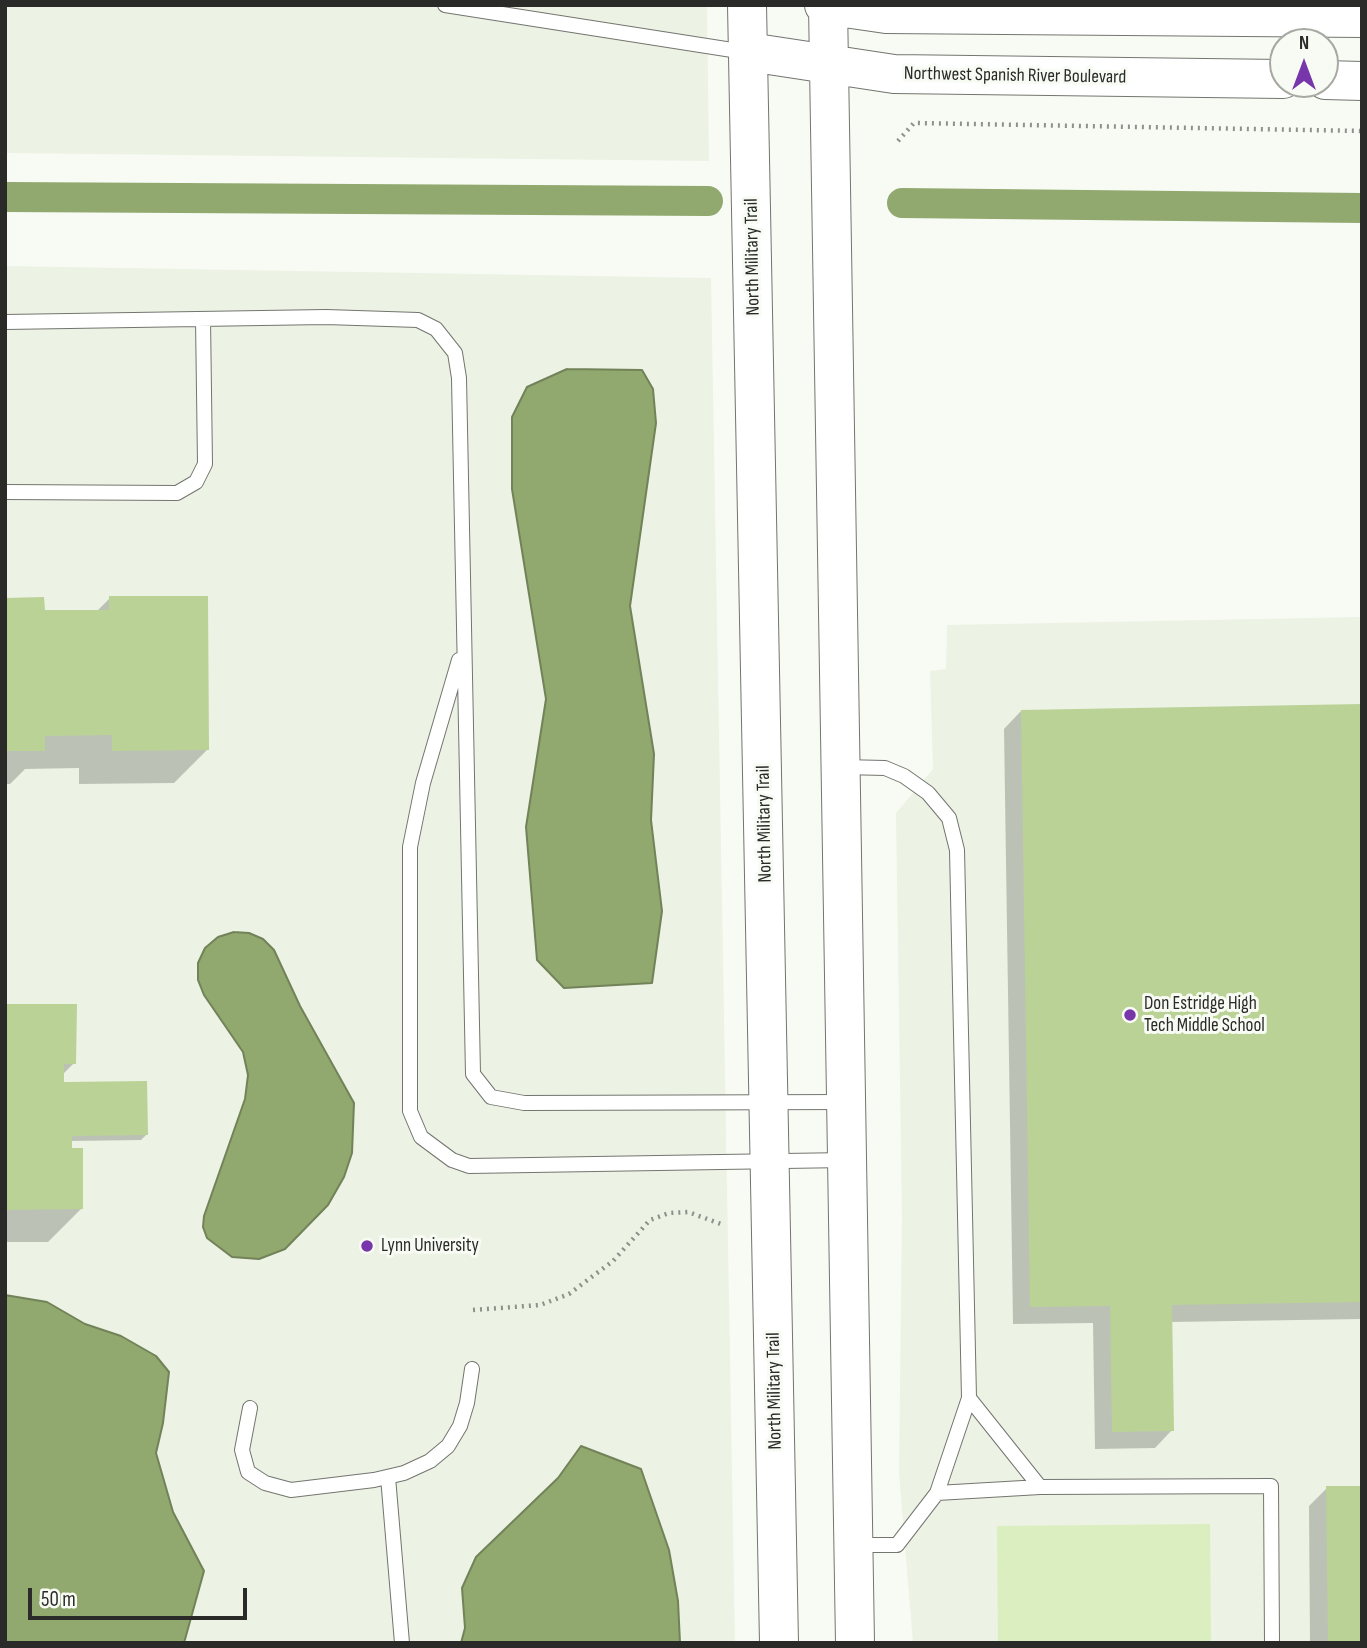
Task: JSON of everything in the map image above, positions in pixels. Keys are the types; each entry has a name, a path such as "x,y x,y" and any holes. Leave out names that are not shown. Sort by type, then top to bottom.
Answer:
{"main road":[{"name":"North Military Trail","path":"747,5 779,1643"},
{"path":"855,1643 827,5 886,14 1362,18"},
{"name":"Northwest Spanish River Boulevard","path":"748,52 894,74 1269,79"},
{"path":"1339,80 1362,81"}],"lane":[{"path":"445,5 474,7 748,52"},
{"path":"5,322 326,317 418,320 436,329 455,353 458,378 473,1074 491,1097 524,1103 846,1102"},
{"path":"5,492 177,493 196,482 205,464 203,318"},
{"path":"463,645 420,795 410,847 410,1111 421,1137 452,1160 469,1166 847,1160"},
{"path":"840,767 885,768 904,776 928,793 949,818 957,850 969,1398 937,1493 897,1545 853,1545"},
{"path":"250,1408 242,1450 247,1472 265,1483 291,1490 332,1487 387,1477 430,1461 448,1446 460,1426 467,1403 472,1369"},
{"path":"969,1398 1040,1487"},
{"path":"387,1477 402,1643"},
{"path":"937,1493 1040,1487 1271,1486 1272,1643"}],"path":[{"path":"900,139 914,123 1362,131"},
{"path":"472,1310 540,1305 569,1294 613,1261 650,1220 669,1213 688,1212 721,1224"}],"shaded area":[{"path":"5,5 707,5 709,161 5,153"},
{"name":"Lynn University","path":"5,266 711,278 735,1643 5,1643"},
{"path":"567,369 642,370 653,389 656,423 630,606 654,754 651,820 662,911 652,983 564,988 537,960 526,827 546,699 512,489 512,417 527,387"},
{"name":"Don Estridge High Tech Middle School","path":"1362,617 1362,1643 913,1643 899,1473 902,1218 896,813 933,769 930,671 946,669 947,625"},
{"path":"234,932 249,933 263,939 274,950 300,1006 354,1103 352,1153 344,1177 328,1205 285,1249 259,1259 232,1257 207,1238 203,1227 204,1216 245,1099 248,1075 243,1052 204,995 198,980 198,963 205,948 218,937"},
{"path":"5,1295 47,1302 85,1324 121,1336 156,1356 169,1372 163,1423 156,1453 173,1512 204,1571 184,1643 5,1643"},
{"path":"581,1446 641,1469 669,1550 678,1601 680,1643 461,1643 465,1628 462,1588 476,1557 558,1478"},
{"path":"1210,1524 1211,1643 998,1643 997,1526"}],"building":[{"path":"109,596 208,596 209,750 112,751 112,735 45,736 45,751 5,751 5,598 44,597 45,610 109,610"},
{"path":"1362,704 1362,1302 1172,1305 1174,1431 1112,1432 1110,1306 1030,1307 1021,710"},
{"path":"5,1004 77,1004 76,1064 64,1064 64,1082 147,1081 148,1135 72,1136 72,1148 83,1148 83,1209 5,1210"},
{"path":"1326,1486 1362,1486 1362,1643 1328,1643"}],"waterway":[{"path":"5,197 708,201"},
{"path":"902,203 1362,208"}],"place":[{"name":"Don Estridge High Tech Middle School","path":"1130,1015"},
{"name":"Lynn University","path":"367,1246"}]}
